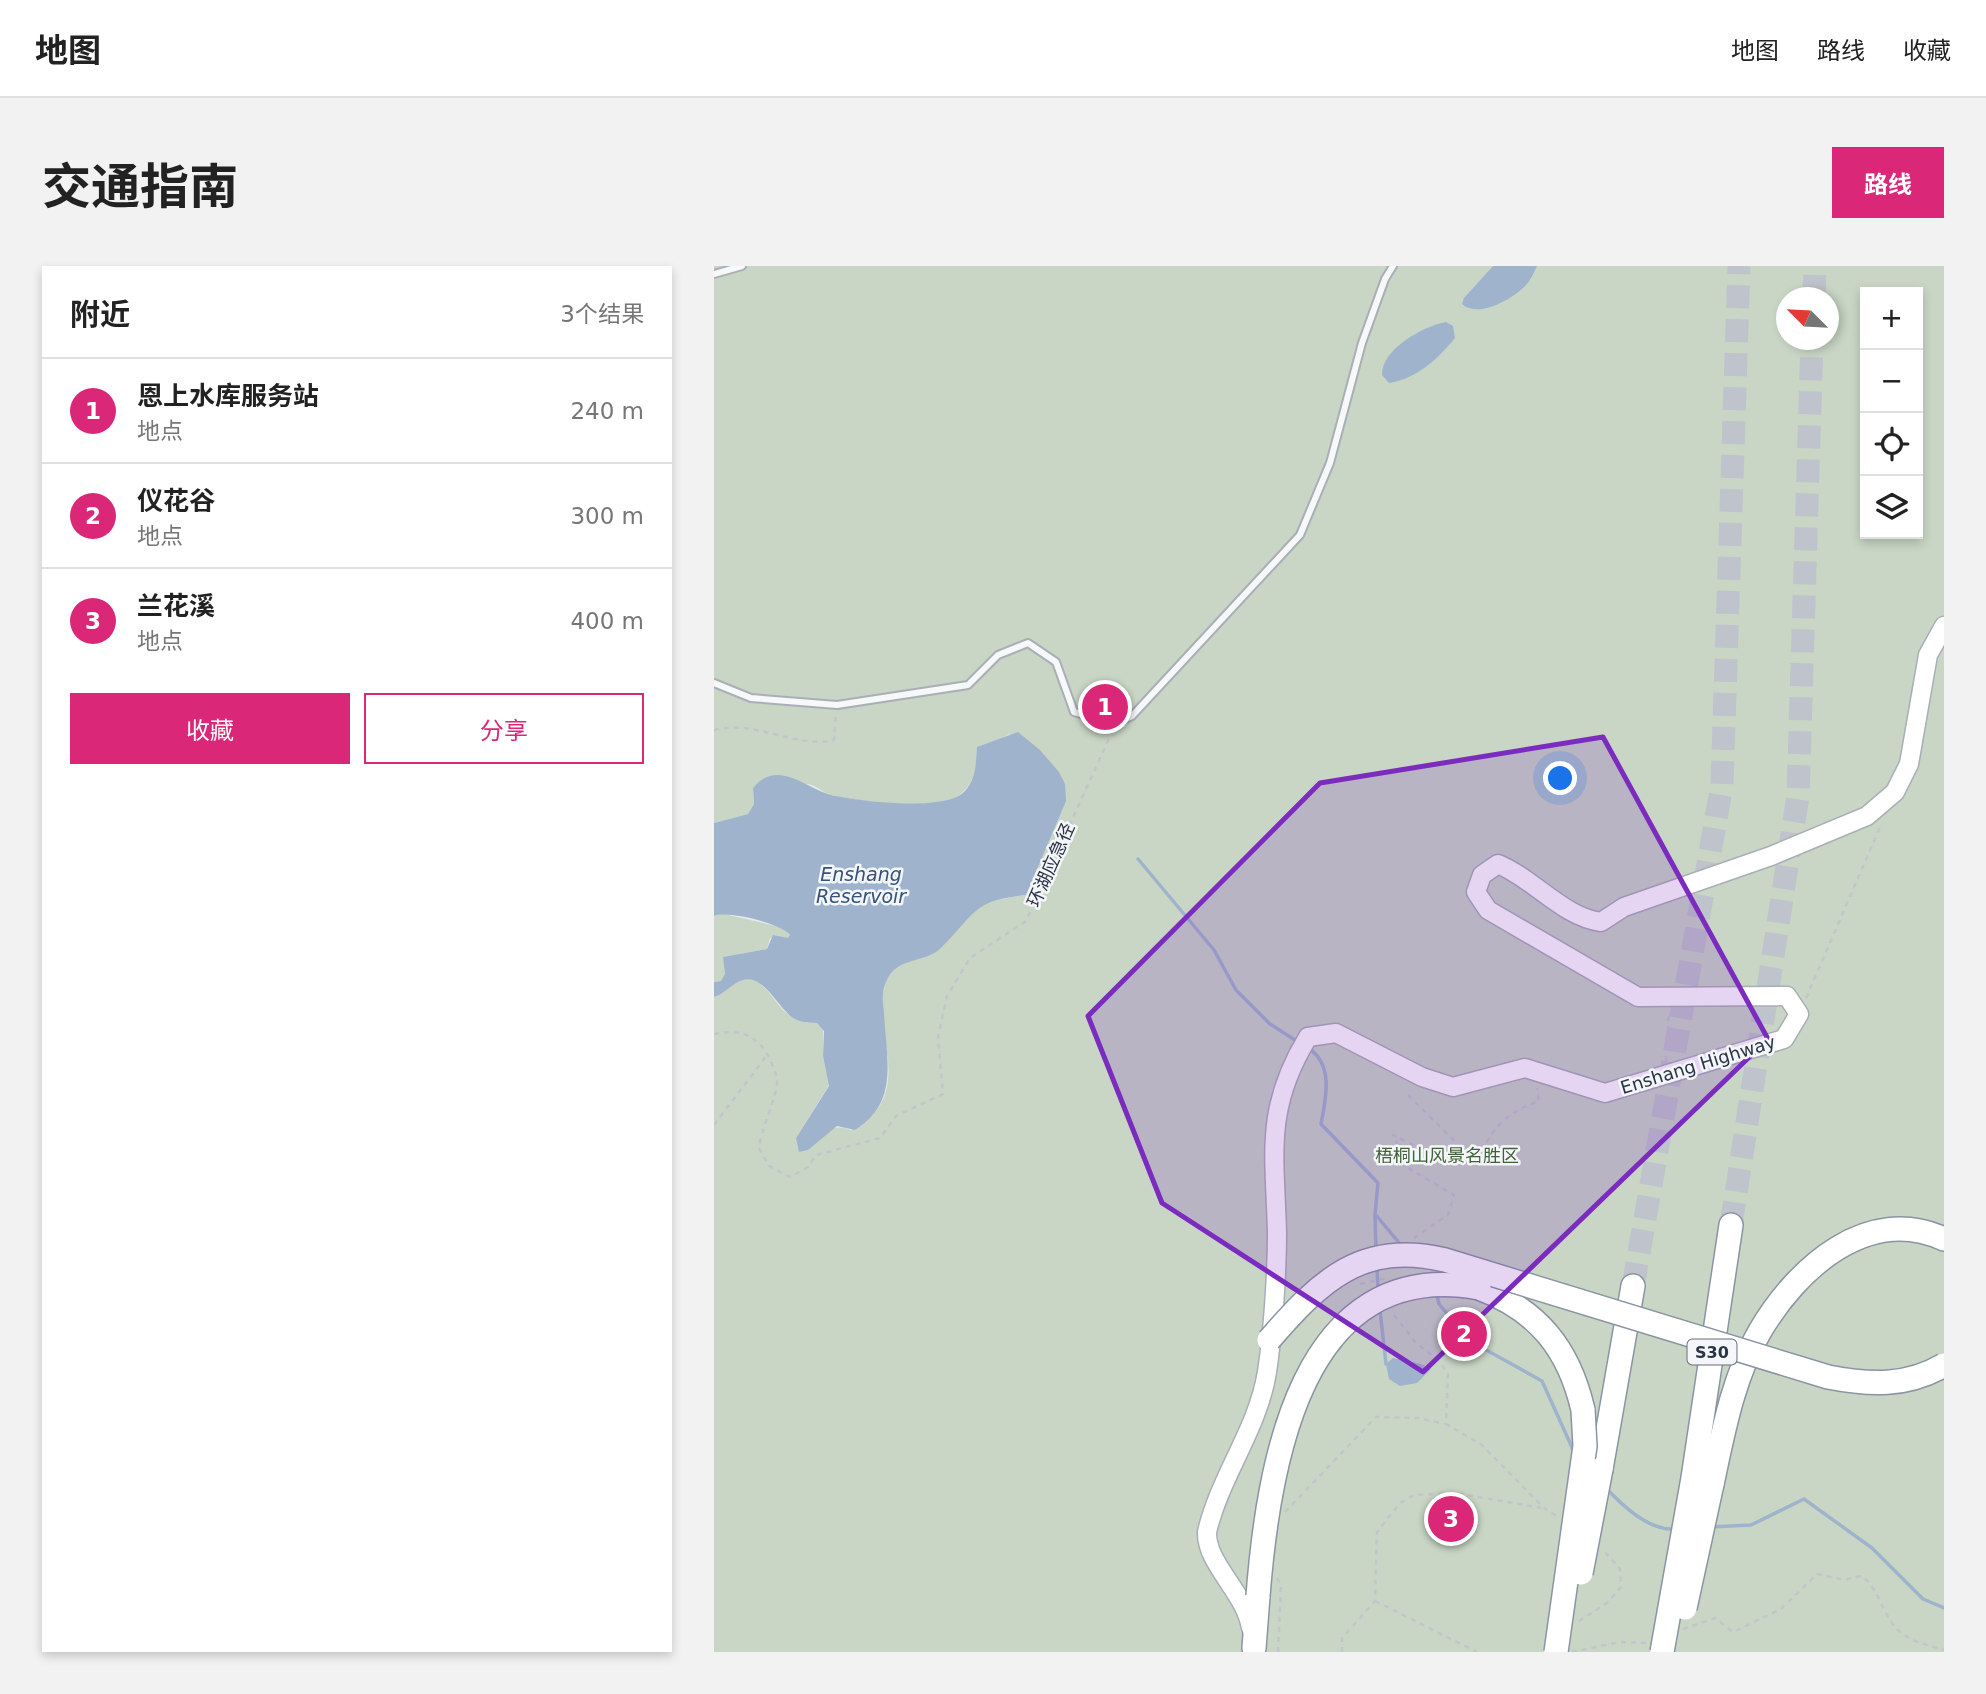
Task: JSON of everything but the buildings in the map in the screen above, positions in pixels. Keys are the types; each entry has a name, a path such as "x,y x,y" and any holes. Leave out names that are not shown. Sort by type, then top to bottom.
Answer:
{"highway":[{"name":"S30","path":"1702,1481 1731,1225"},
{"path":"1669,1644 1702,1481 1760,1331 1789,1291 1826,1256 1856,1236 1882,1229 1914,1230 1944,1239"},
{"path":"1269,1340 1307,1298 1331,1278 1366,1259 1407,1254 1445,1260 1828,1377 1877,1384 1900,1382 1944,1365"},
{"path":"1253,1650 1264,1523 1273,1471 1289,1418 1319,1356 1335,1333 1352,1318 1389,1296 1412,1287 1432,1284 1479,1289 1498,1296 1543,1328 1564,1354 1583,1410 1585,1446 1556,1652"},
{"path":"1566,1652 1633,1286"}],"street":[{"path":"1799,1014 1787,996 1638,997 1488,910 1476,892 1482,874 1498,864 1521,874 1582,919 1601,922 1624,907 1771,856 1867,816 1895,792 1909,764 1928,655 1944,625"},
{"name":"Enshang Highway","path":"1253,1650 1251,1622 1243,1601 1209,1548 1207,1532 1223,1488 1254,1420 1262,1394 1277,1236 1272,1150 1282,1091 1292,1065 1308,1037 1336,1033 1422,1077 1453,1087 1525,1068 1605,1093 1784,1039 1799,1014"}],"lane":[{"path":"714,274 742,266"},
{"path":"714,683 751,698 837,705 968,685 998,655 1028,643 1056,662 1074,712 1115,724 1132,716 1300,536 1330,463 1362,343 1385,279 1394,266"}],"path":[{"path":"714,730 727,726 757,729 818,743 834,740 837,705"},
{"name":"环湖应急径","path":"768,1054 777,1075 777,1086 763,1122 758,1148 769,1166 789,1177 808,1167 816,1155 880,1138 896,1116 943,1094 938,1037 947,996 970,958 1026,921 1115,724"},
{"path":"1799,1014 1885,817"},
{"path":"1669,1073 1665,1053 1666,1024 1669,1009 1676,997"},
{"path":"714,1034 732,1030 754,1037 768,1054 714,1125"},
{"path":"1409,1241 1448,1215 1454,1195 1408,1168 1393,1135 1433,1155 1473,1159 1481,1157 1487,1136 1520,1107 1539,1101 1537,1084"},
{"path":"1408,1095 1473,1159"},
{"path":"1360,1284 1391,1277 1392,1290"},
{"path":"1393,1314 1416,1343 1437,1359 1448,1373 1446,1424"},
{"path":"1280,1514 1290,1509 1376,1417 1418,1418 1446,1424 1482,1445 1544,1508 1565,1522"},
{"path":"1342,1652 1342,1638 1375,1601 1377,1532 1400,1503 1414,1495 1456,1493 1544,1508"},
{"path":"1576,1623 1607,1603 1620,1587 1620,1569 1596,1543"},
{"path":"1572,1652 1619,1642 1669,1644 1715,1618 1733,1632 1781,1609 1817,1574 1844,1580 1861,1576 1869,1581 1898,1630 1913,1640 1944,1650"},
{"path":"1375,1601 1477,1652"}],"highlighted area":[{"path":"1603,737 1768,1039 1423,1372 1162,1203 1088,1016 1320,783"}],"green space":[{"name":"梧桐山风景名胜区","path":"714,266 1944,266 1944,1652 714,1652 714,997 738,982 749,979 768,991 788,1014 816,1022 823,1027 823,1056 829,1085 796,1138 808,1150 826,1131 837,1128 850,1130 862,1125 883,1100 888,1083 888,1066 882,996 891,973 905,963 929,955 943,946 966,916 976,909 997,900 1026,895 1010,734 977,751 972,780 963,792 951,799 924,804 875,802 831,795 810,784 794,784 753,791 754,804 748,814 714,823"},
{"path":"720,913 784,928 790,935 789,938 770,938 767,949 724,957 725,974 721,981 714,982 714,916"}],"water":[{"path":"1493,266 1537,266 1526,285 1504,301 1477,309 1462,304 1464,298"},
{"path":"1446,322 1453,326 1455,338 1448,346 1417,373 1389,383 1382,375 1388,356 1405,340 1427,328"},
{"name":"Enshang Reservoir","path":"1018,732 1040,750 1059,772 1065,784 1066,801 1026,895 996,900 985,905 936,952 904,964 891,973 883,993 888,1062 884,1093 879,1107 855,1130 837,1126 808,1150 799,1152 796,1138 829,1086 823,1056 824,1031 817,1023 803,1022 789,1015 758,982 739,981 714,997 714,982 721,981 725,974 723,957 767,949 773,935 788,938 790,935 754,919 730,915 714,916 714,823 748,814 754,804 753,788 763,779 772,776 782,775 821,792 860,800 920,803 953,798 964,792 971,782 977,747"},
{"path":"1393,1358 1431,1369 1417,1383 1400,1386 1389,1379 1386,1364"}],"waterway":[{"path":"1138,859 1214,950 1236,990 1270,1024 1298,1042"},
{"path":"1308,1048 1322,1063 1325,1072 1326,1093 1321,1124 1378,1183 1375,1214 1401,1245"},
{"path":"1375,1216 1376,1250"},
{"path":"1377,1268 1378,1292"},
{"path":"1437,1295 1439,1304 1470,1341 1542,1381 1575,1454"},
{"path":"1380,1310 1386,1364"},
{"path":"1606,1488 1646,1522 1665,1529 1675,1529"},
{"path":"1710,1527 1751,1525 1804,1499 1872,1548 1923,1599 1944,1608"}],"tunnel":[{"path":"1633,1286 1722,785 1739,266"},
{"path":"1814,287 1815,266"},
{"path":"1731,1225 1798,796 1812,350"}],"place":[{"name":"恩上水库服务站","path":"1105,707"},
{"name":"仪花谷","path":"1464,1334"},
{"name":"兰花溪","path":"1451,1519"}]}
